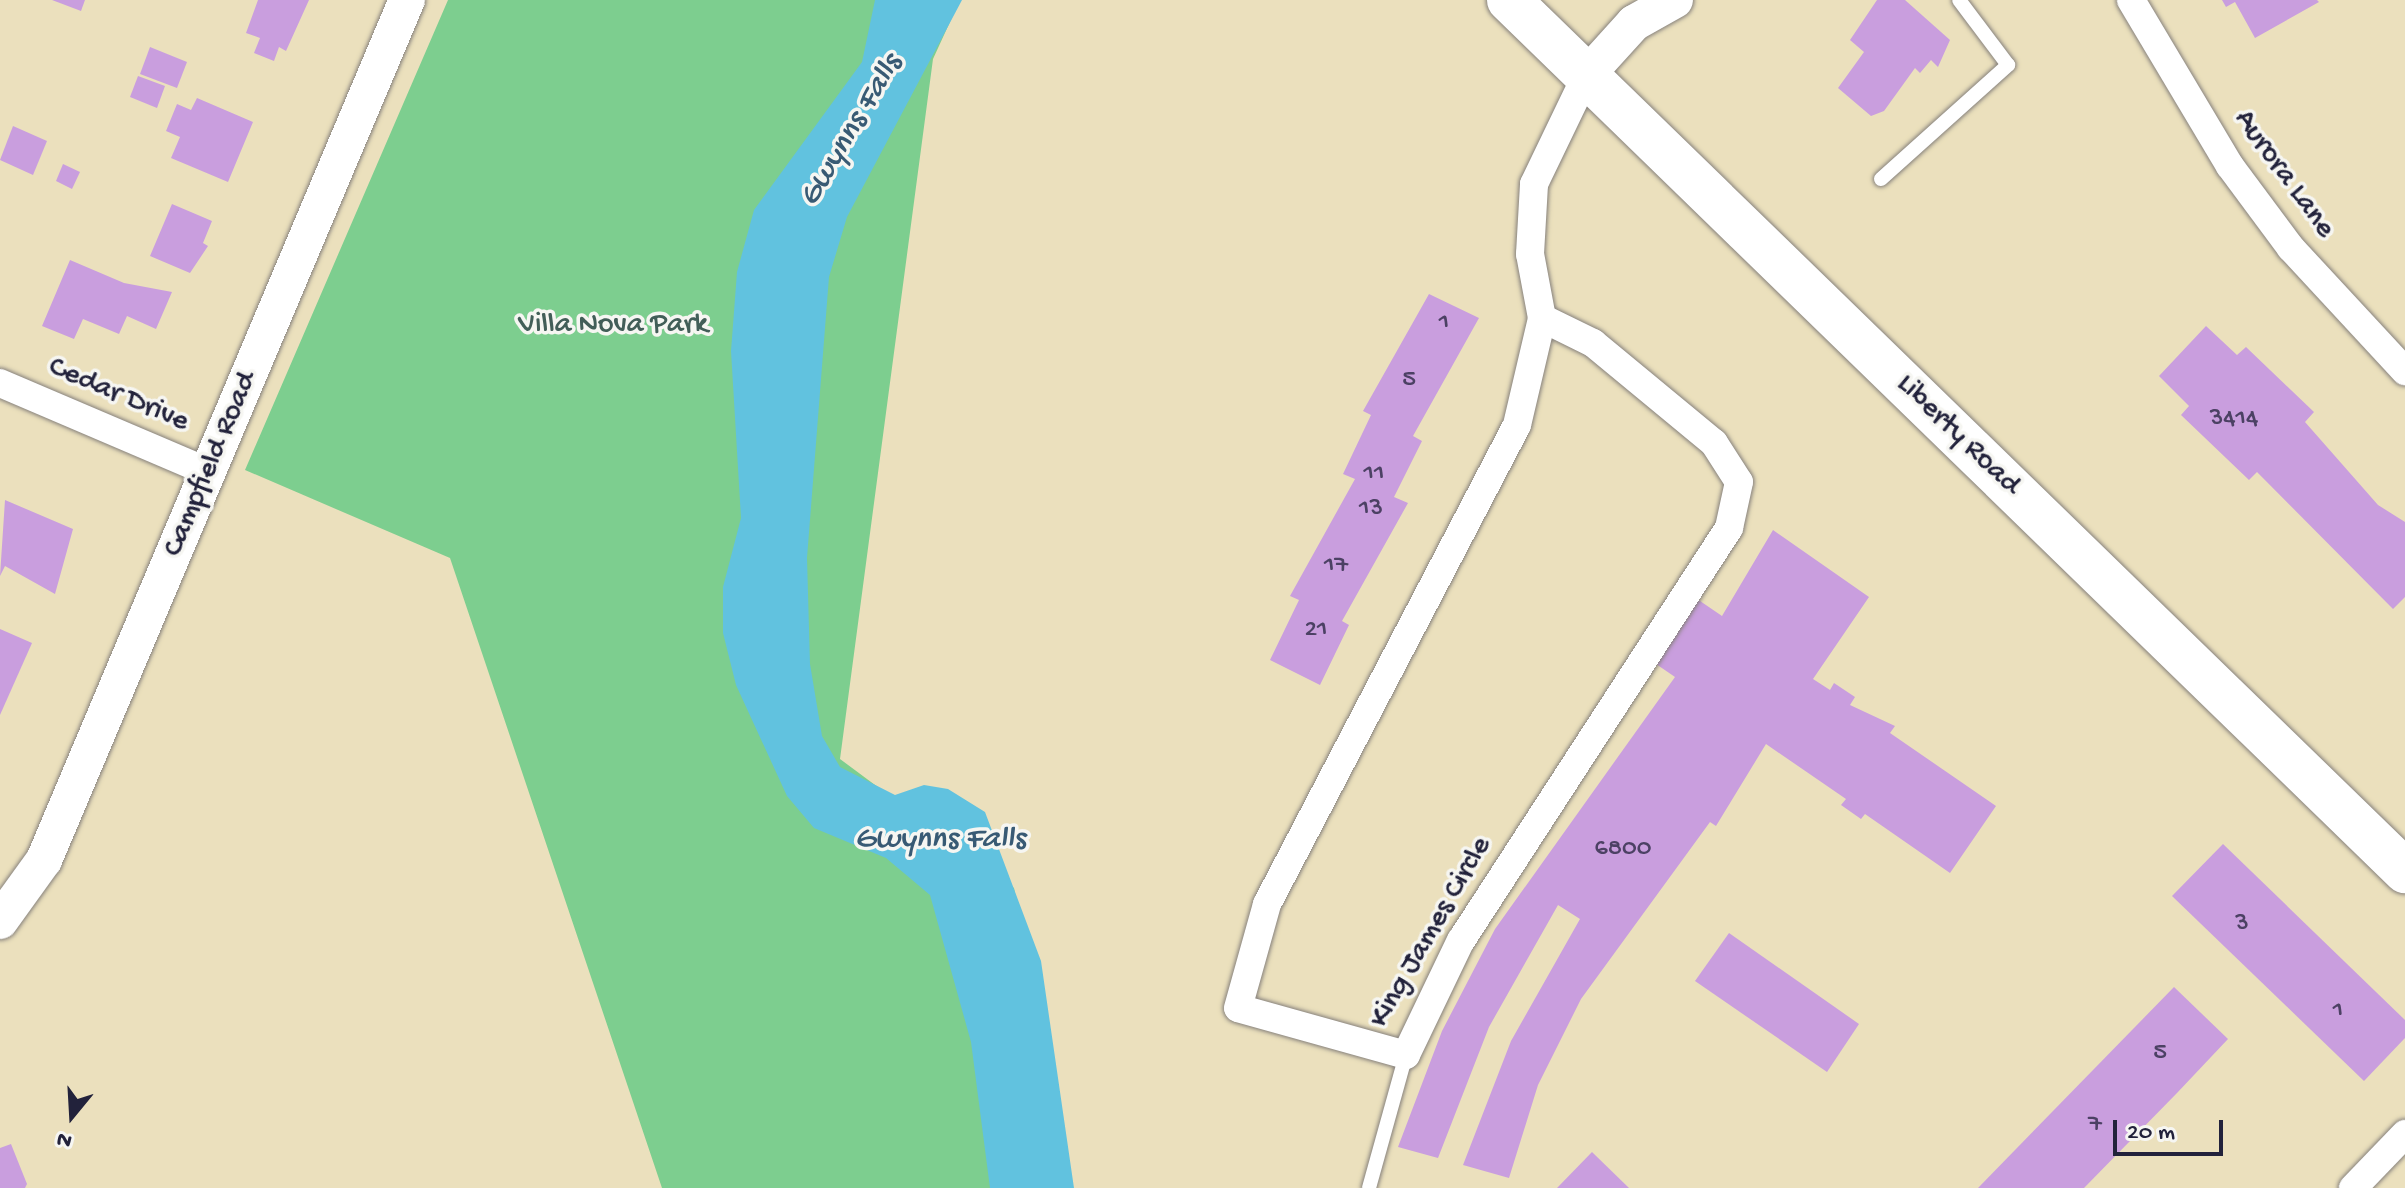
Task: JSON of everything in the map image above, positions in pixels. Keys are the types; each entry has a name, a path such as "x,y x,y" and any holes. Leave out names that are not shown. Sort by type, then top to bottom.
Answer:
{"main road":[{"name":"Liberty Road","path":"1509,0 2405,871"}],"street":[{"name":"Campfield Road","path":"0,921 44,860 407,0"},
{"path":"1586,76 1634,23 1675,0"},
{"name":"Aurora Lane","path":"2131,0 2247,190 2405,371"},
{"name":"King James Circle","path":"1542,318 1593,343 1714,443 1739,482 1737,505 1461,940 1406,1055 1238,1008 1267,904 1517,425 1542,318 1530,254 1534,184 1586,76"},
{"name":"Cedar Drive","path":"0,383 209,472"},
{"path":"2353,1188 2405,1134"}],"lane":[{"path":"1881,179 2008,65 1959,0"},
{"path":"1369,1188 1406,1055"}],"green space":[{"name":"Villa Nova Park","path":"448,0 960,0 933,59 840,759 1014,888 1073,1188 662,1188 450,558 245,470"}],"water":[{"name":"Gwynns Falls","path":"875,0 962,0 847,217 829,277 807,558 810,664 822,736 840,767 895,795 924,785 948,789 985,812 1041,961 1074,1188 990,1188 971,1042 930,895 886,858 814,828 787,796 736,685 723,633 723,587 741,518 731,351 737,272 754,210 862,62"}],"building":[{"path":"52,0 85,0 81,11"},
{"path":"258,0 309,0 286,51 279,47 274,61 254,53 260,38 246,33"},
{"path":"1877,0 1905,0 1950,40 1938,67 1931,60 1920,73 1915,68 1884,111 1871,116 1838,88 1864,52 1850,40"},
{"path":"2222,0 2319,2 2255,38 2235,2 2226,7"},
{"path":"150,47 187,62 177,88 140,74"},
{"path":"138,76 165,86 157,108 130,97"},
{"path":"197,98 253,122 228,182 171,158 180,137 166,131 177,104 191,110"},
{"path":"13,126 47,141 33,175 0,160"},
{"path":"63,164 80,172 72,189 56,181"},
{"path":"172,204 212,221 203,243 208,246 190,273 150,256"},
{"path":"70,260 124,283 172,292 156,329 127,316 119,334 83,319 74,339 42,326"},
{"path":"1429,294 1479,318 1413,436 1422,441 1394,497 1408,503 1342,621 1349,625 1320,685 1270,660 1299,600 1290,596 1355,479 1343,474 1371,415 1363,411"},
{"path":"2206,326 2237,355 2246,347 2314,412 2305,422 2378,505 2405,522 2405,597 2393,609 2257,472 2249,480 2181,415 2189,406 2159,376"},
{"path":"5,500 73,529 55,594 5,566 0,576"},
{"path":"1773,530 1869,597 1813,679 1830,690 1834,683 1855,697 1850,705 1895,726 1890,733 1996,806 1950,873 1865,814 1861,819 1841,805 1846,799 1766,744 1716,826 1710,822 1581,999 1538,1085 1509,1178 1463,1165 1511,1041 1580,919 1558,905 1489,1027 1438,1158 1398,1147 1442,1031 1495,929 1675,677 1640,653 1684,590 1722,616"},
{"path":"0,629 32,643 0,715"},
{"path":"2223,844 2405,1020 2405,1038 2364,1081 2172,896"},
{"path":"1729,933 1859,1024 1827,1072 1695,981"},
{"path":"2174,987 2228,1039 2177,1093 2084,1188 1978,1188"},
{"path":"11,1144 27,1184 25,1188 0,1188 0,1148"},
{"path":"1592,1152 1629,1188 1557,1188"}]}
